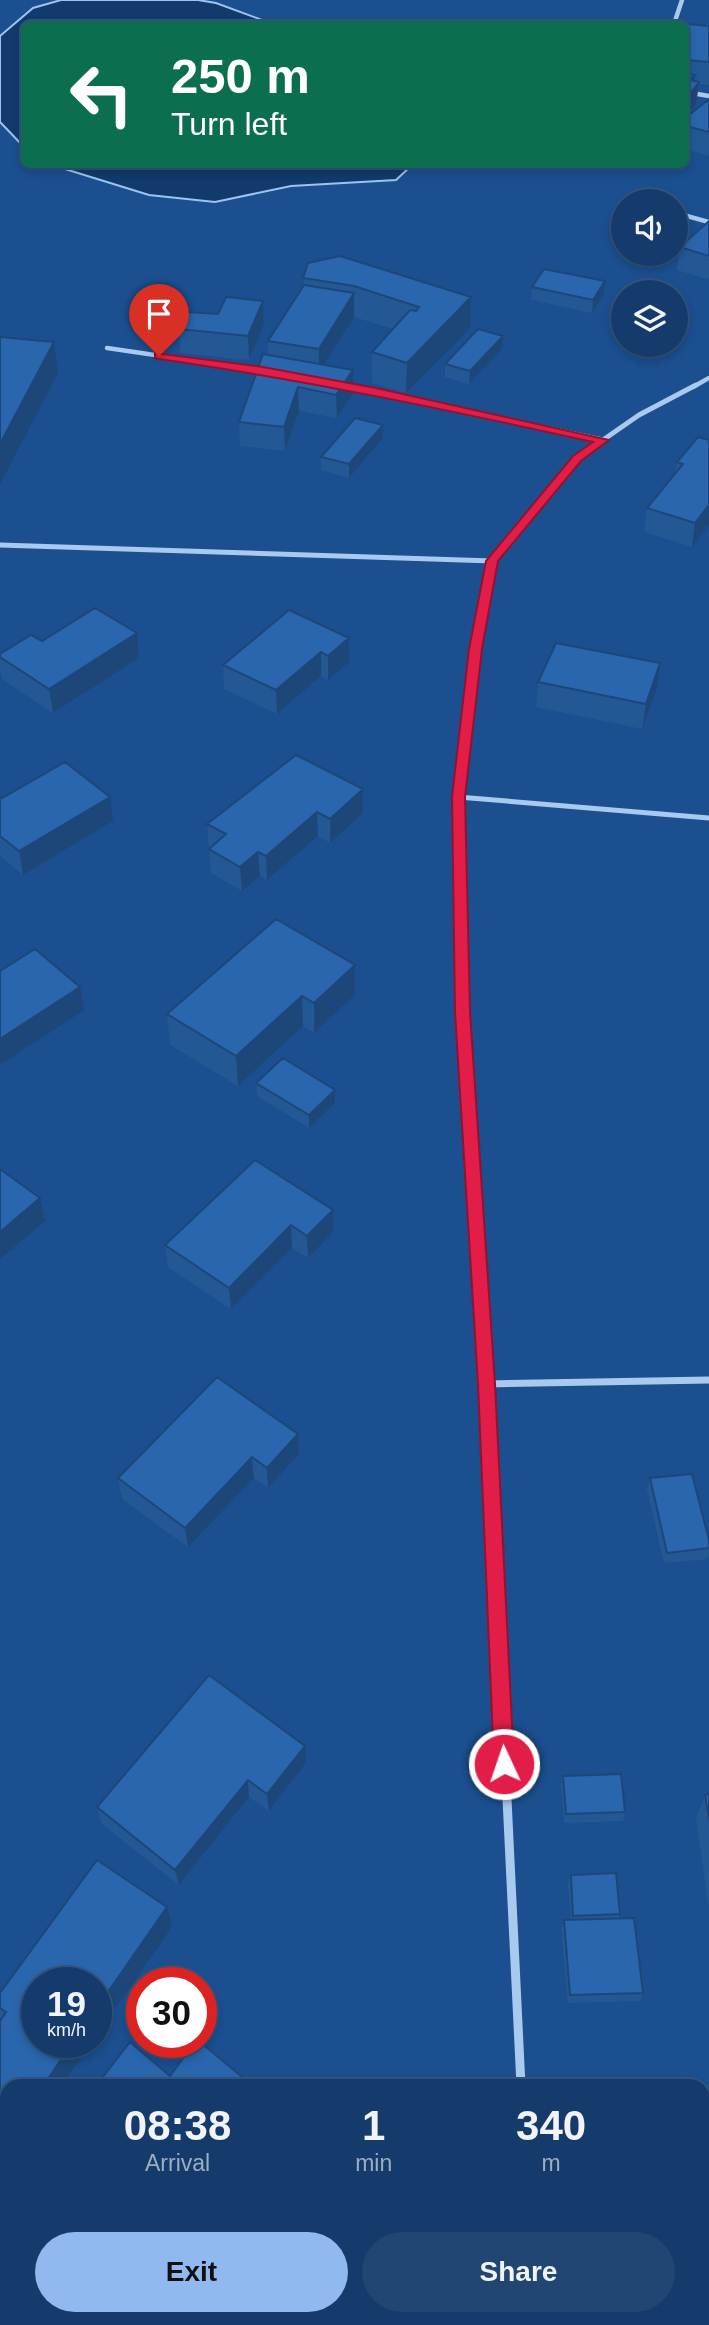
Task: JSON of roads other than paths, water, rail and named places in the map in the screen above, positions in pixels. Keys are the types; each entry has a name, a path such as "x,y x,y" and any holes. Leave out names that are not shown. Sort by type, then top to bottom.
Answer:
{"street":[{"path":"675,21 682,0"},
{"path":"689,93 709,96"},
{"path":"688,216 709,222"},
{"path":"107,348 276,373"},
{"path":"521,2079 487,1384 462,1012 458,797 475,649 492,561 577,458 639,415 709,378"},
{"path":"338,384 603,440"},
{"path":"0,545 492,561"},
{"path":"458,797 709,818"},
{"path":"487,1384 709,1380"}],"water":[{"path":"61,0 198,0 216,3 265,21 21,21 21,144 0,122 0,36 33,8"},
{"path":"62,168 409,168 396,180 291,186 215,202 149,195"}]}
